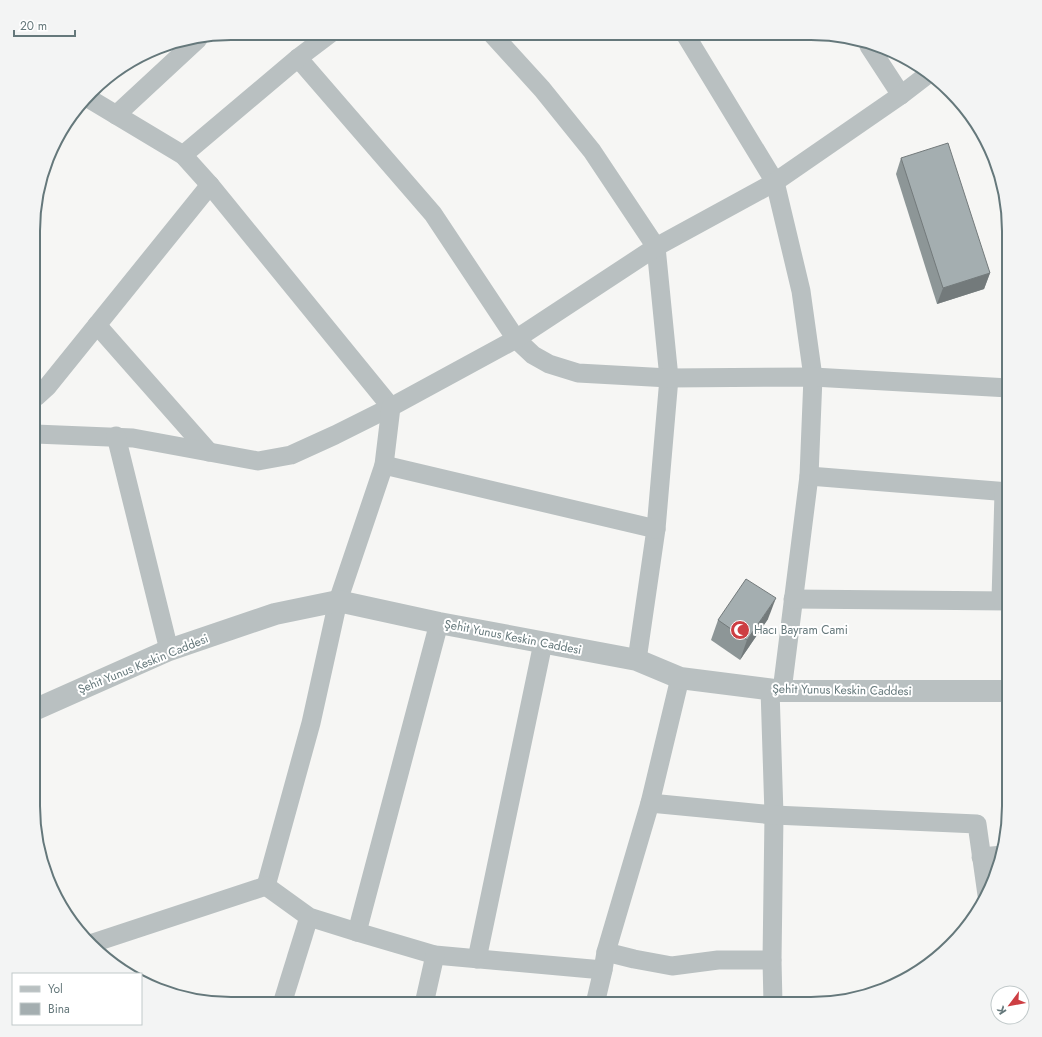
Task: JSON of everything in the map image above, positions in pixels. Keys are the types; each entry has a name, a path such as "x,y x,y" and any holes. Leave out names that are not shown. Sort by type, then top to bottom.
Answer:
{"street":[{"path":"183,155 298,58 322,40"},
{"path":"497,40 542,89 592,151 656,247 669,378 656,529 636,660"},
{"path":"688,40 775,182 801,291 813,377 809,476 793,599 776,690 772,960 773,997"},
{"path":"116,115 191,45"},
{"path":"872,50 901,95"},
{"path":"298,58 433,214 516,339 533,355 548,364 578,373 669,378 813,377 1002,388"},
{"path":"40,434 116,436 133,438 258,461 291,455 391,407 516,339 656,247 775,182 901,95 924,77"},
{"path":"92,100 183,155 210,185 391,407 384,465 338,601 310,723 266,886"},
{"path":"40,393 47,387 210,185"},
{"path":"97,325 209,452"},
{"path":"116,436 170,650"},
{"path":"384,465 656,529"},
{"path":"809,476 1002,492"},
{"path":"793,599 1002,600"},
{"name":"Şehit Yunus Keskin Caddesi","path":"40,707 170,650 274,614 338,601 543,644 636,660 680,678 776,690 1002,691"},
{"path":"357,932 439,623"},
{"path":"477,959 543,644"},
{"path":"597,997 605,961 650,803 680,678"},
{"path":"650,803 774,815 977,824 985,883"},
{"path":"982,857 995,856"},
{"path":"266,886 309,917 436,955 477,959 605,961 634,959 672,966 718,960 772,960"},
{"path":"97,942 266,886"},
{"path":"284,997 309,917"},
{"path":"426,997 436,955"}],"building":[{"path":"948,143 990,273 943,288 901,158"},
{"path":"746,579 776,598 747,640 718,620"}],"place":[{"name":"Hacı Bayram Cami","path":"740,630"}]}
